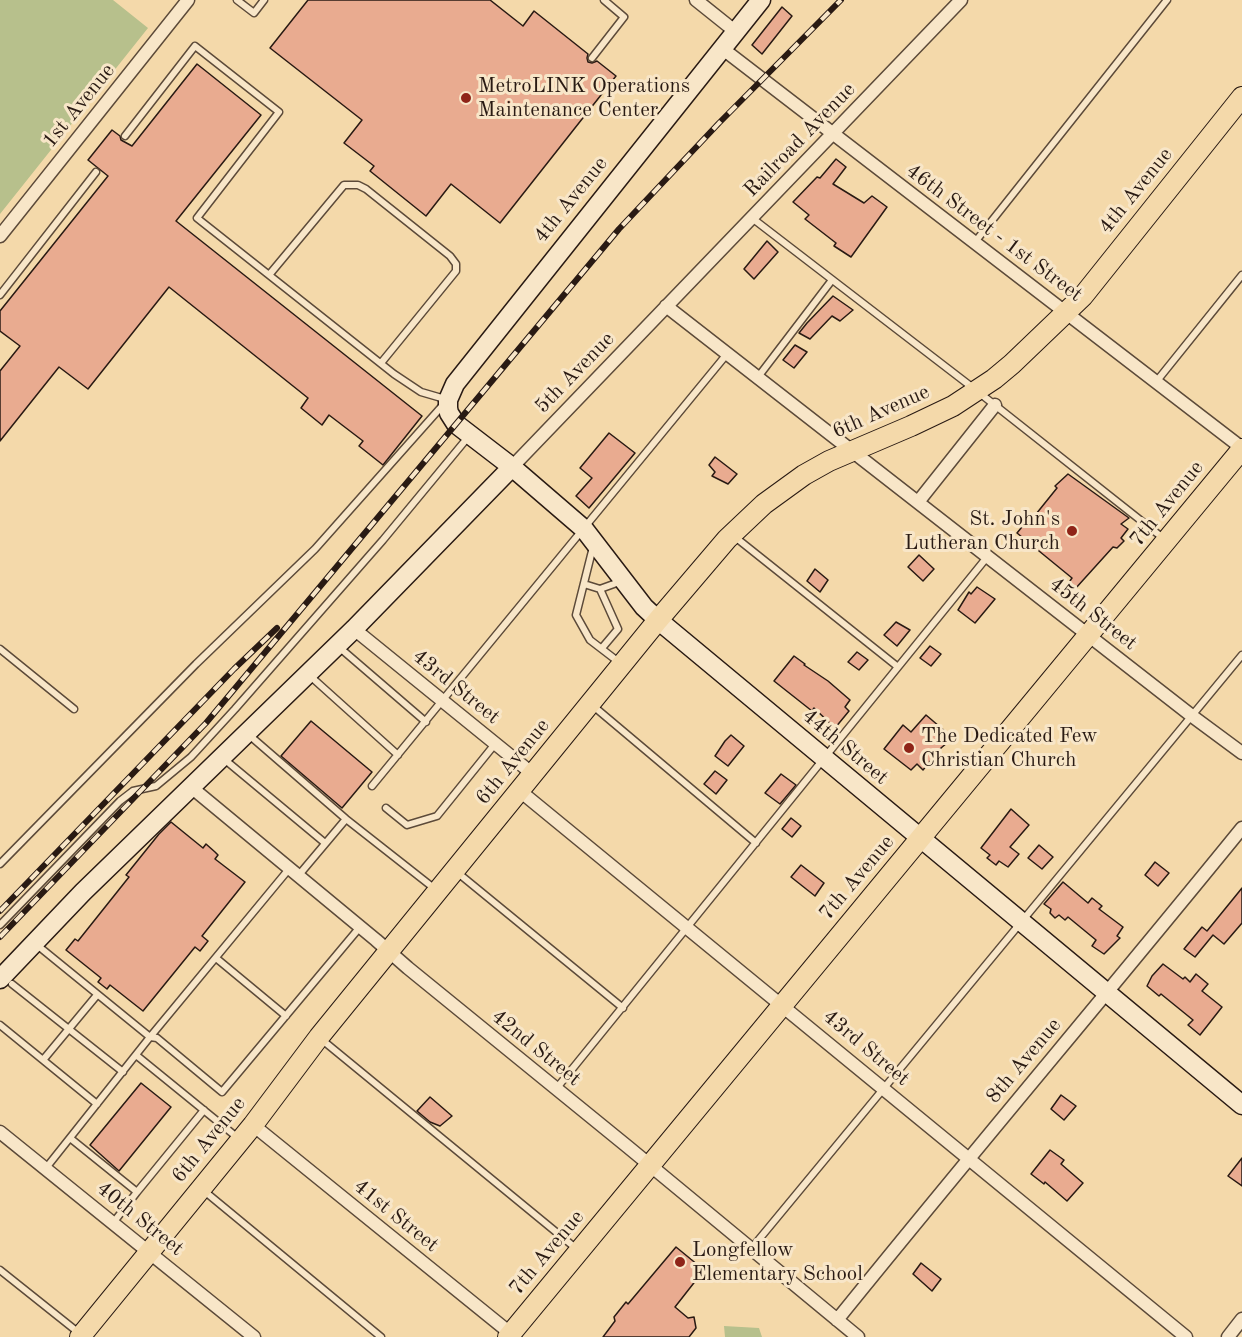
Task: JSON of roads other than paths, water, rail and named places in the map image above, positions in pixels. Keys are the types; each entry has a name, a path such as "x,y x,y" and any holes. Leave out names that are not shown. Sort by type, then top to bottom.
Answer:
{"main road":[{"name":"4th Avenue","path":"1066,312 1083,296 1242,98"},
{"name":"6th Avenue","path":"82,1336 247,1133 319,1037 623,666 658,620 732,534 764,504 804,475 825,463 932,417 977,391 1012,364 1066,312"},
{"name":"7th Avenue","path":"511,1336 1242,449"}],"street":[{"name":"1st Avenue","path":"0,236 188,0"},
{"path":"696,0 736,32"},
{"name":"4th Avenue","path":"448,400 455,384 761,0"},
{"name":"Railroad Avenue","path":"666,306 961,0"},
{"name":"46th Street - 1st Street","path":"723,49 1242,449"},
{"name":"45th Street","path":"666,306 1242,753"},
{"name":"5th Avenue","path":"512,467 666,306"},
{"name":"44th Street","path":"448,400 452,419 512,467 589,535 644,607 658,620 1242,1106"},
{"path":"918,502 995,405"},
{"path":"6,981 34,942 83,892 337,646 512,467"},
{"name":"43rd Street","path":"354,629 534,775"},
{"name":"42nd Street","path":"191,787 858,1337"},
{"name":"43rd Street","path":"520,791 1186,1337"},
{"name":"8th Avenue","path":"837,1320 967,1158 1107,994 1242,828"},
{"name":"40th Street","path":"0,1132 254,1337"},
{"name":"41st Street","path":"247,1133 511,1336"},
{"path":"1227,1337 1242,1320"}],"lane":[{"path":"237,0 254,13 264,0"},
{"path":"592,57 624,16 604,0"},
{"path":"975,242 1167,0"},
{"path":"0,864 188,672 315,549 382,471 448,400 422,392 394,374 197,218 279,112 195,46 125,136"},
{"path":"0,295 96,172"},
{"path":"270,275 344,185 358,185 450,256 456,264 456,271 381,363"},
{"path":"752,218 995,405 1167,542"},
{"path":"1156,382 1242,275"},
{"path":"758,378 832,280"},
{"path":"372,786 443,701 589,535 726,354"},
{"path":"0,925 120,801 133,791 156,786 191,757 383,540 470,435"},
{"path":"732,534 898,667"},
{"path":"589,535 584,584 576,615 590,640 623,666"},
{"path":"556,1090 988,556"},
{"path":"584,584 600,589 624,581"},
{"path":"600,589 607,614 618,629 602,648"},
{"path":"583,629 591,625"},
{"path":"337,646 426,722"},
{"path":"0,650 74,709"},
{"path":"751,1249 1242,655"},
{"path":"308,674 398,755"},
{"path":"591,704 756,843"},
{"path":"247,733 346,819 438,891"},
{"path":"386,808 407,825 437,816 495,744"},
{"path":"222,757 325,843"},
{"path":"46,1168 216,958 346,819"},
{"path":"455,871 622,1008"},
{"path":"34,942 150,1037 157,1038 222,1092 360,927"},
{"path":"216,958 286,1016"},
{"path":"6,981 123,1072"},
{"path":"44,1060 97,994"},
{"path":"0,1025 97,1104"},
{"path":"319,1037 579,1252"},
{"path":"136,1055 204,1110 247,1133"},
{"path":"113,1222 204,1110"},
{"path":"70,1138 137,1192"},
{"path":"200,1188 381,1337"},
{"path":"0,1270 82,1336"}],"railway":[{"path":"0,937 206,723 619,229 719,123 841,0"},
{"path":"0,911 234,669 277,628"}],"place":[{"name":"MetroLINK Operations Maintenance Center","path":"466,98"},
{"name":"St. John's Lutheran Church","path":"1072,531"},
{"name":"The Dedicated Few Christian Church","path":"909,748"},
{"name":"Longfellow Elementary School","path":"680,1262"}]}
